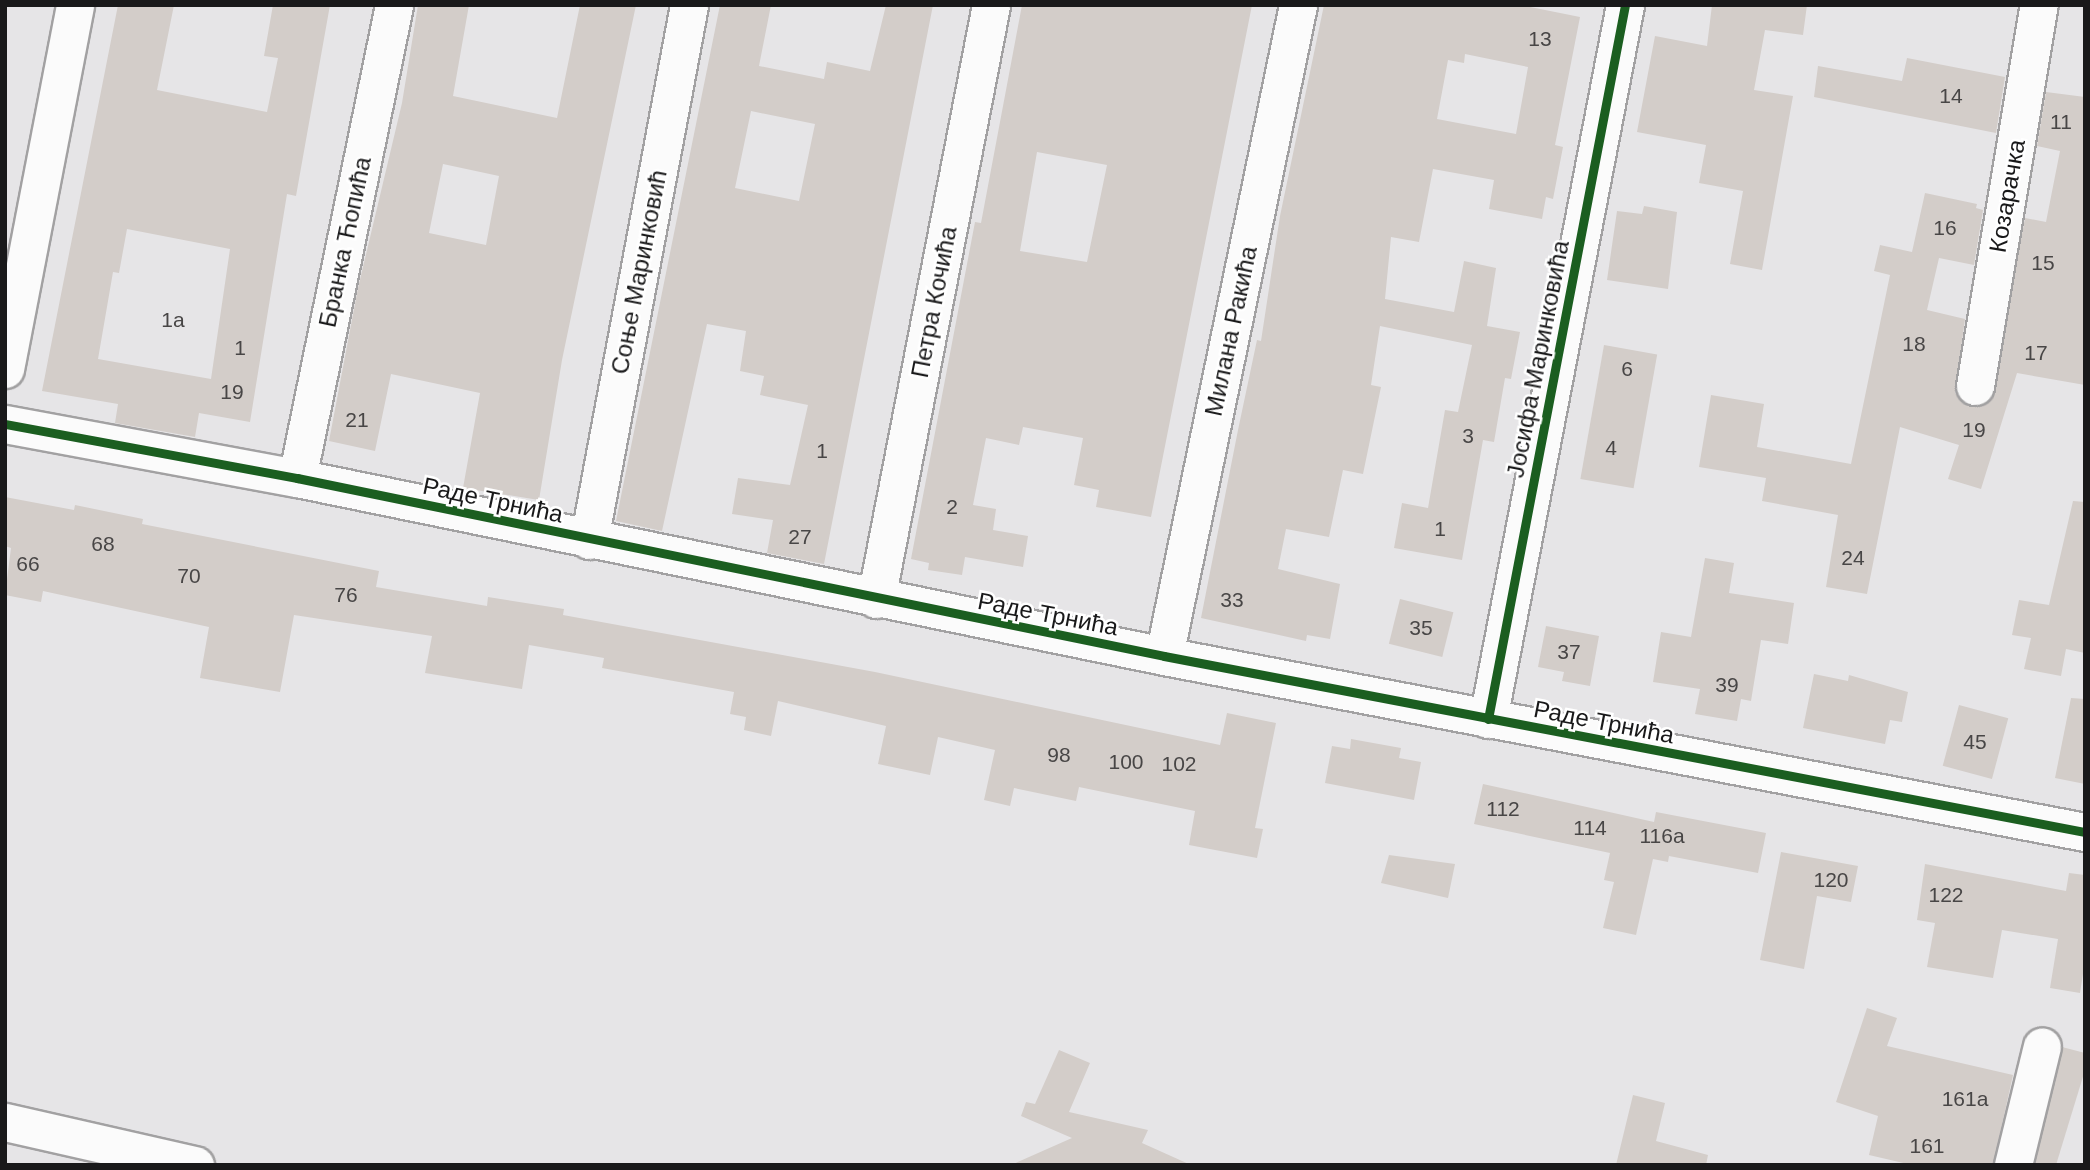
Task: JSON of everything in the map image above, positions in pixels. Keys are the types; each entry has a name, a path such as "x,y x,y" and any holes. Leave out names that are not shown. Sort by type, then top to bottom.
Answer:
{"street":[{"path":"5,369 75,5"},
{"name":"Бранка Ћопића","path":"297,478 394,5"},
{"name":"Соње Маринковић","path":"589,540 689,5"},
{"name":"Петра Кочића","path":"876,599 991,5"},
{"name":"Милана Ракића","path":"1164,656 1298,5"},
{"name":"Јосифа Маринковића","path":"1488,719 1625,5"},
{"name":"Козарачка","path":"1975,386 2039,5"},
{"name":"Раде Трнића","path":"5,424 297,478 1164,656 2085,832"},
{"path":"2013,1165 2042,1046"},
{"path":"5,1122 195,1165"}],"building":[{"path":"118,5 174,5 157,90 267,112 278,58 264,56 273,5 330,5 296,196 287,194 250,422 199,413 195,437 115,423 118,404 42,391","holes":["127,229 230,249 211,379 98,359 113,272 119,273"]},
{"path":"418,5 469,5 453,96 557,118 580,5 636,5 562,360 539,500 463,488 480,393 391,374 375,451 329,441 358,288 402,103","holes":["443,164 499,176 486,245 429,233"]},
{"path":"720,5 771,5 759,66 824,79 827,62 870,71 886,5 933,5 824,564 767,553 773,520 732,514 738,478 790,485 808,405 760,395 764,376 740,371 746,331 707,324 662,531 616,521","holes":["751,111 815,124 799,201 735,188"]},
{"path":"1022,5 1252,5 1151,517 1096,507 1099,490 1074,485 1083,438 1023,427 1019,445 986,438 973,505 996,509 993,530 1028,536 1023,567 965,557 962,575 928,570 929,563 911,559 975,222 981,223","holes":["1037,152 1107,165 1087,262 1020,251"]},
{"path":"1324,5 1520,5 1580,17 1555,145 1563,147 1553,199 1546,197 1542,219 1489,209 1494,180 1433,169 1419,242 1391,237 1385,299 1454,312 1464,261 1496,268 1487,326 1520,332 1511,379 1505,378 1494,442 1483,440 1462,560 1394,548 1402,503 1428,508 1445,410 1458,412 1472,345 1380,326 1371,385 1381,387 1363,474 1343,470 1329,537 1286,529 1278,569 1340,584 1330,639 1307,635 1306,641 1201,618 1257,340 1261,341 1280,216","holes":["1465,54 1528,67 1516,134 1437,119 1448,60 1464,63"]},
{"path":"1712,5 1807,5 1803,35 1765,30 1754,90 1793,96 1762,270 1730,264 1743,191 1699,183 1706,145 1637,132 1655,36 1707,46"},
{"path":"1907,58 2005,77 1996,133 1814,97 1818,66 1902,81"},
{"path":"2046,92 2085,97 2085,385 2017,373 1981,489 1948,479 1959,445 1900,427 1867,594 1826,587 1838,515 1762,501 1766,478 1699,467 1711,395 1764,404 1757,447 1851,464 1890,275 1874,271 1880,245 1912,252 1925,193 1977,204 1976,208 1983,210 1974,265 1939,258 1927,310 1965,319 1955,393 1971,407 1991,400 2025,218 2046,222 2060,151 2037,146"},
{"path":"1644,206 1677,212 1668,289 1607,280 1617,211 1642,214"},
{"path":"1604,345 1657,354 1634,488 1580,479"},
{"path":"5,497 74,510 75,505 143,519 142,524 379,571 376,587 487,606 488,597 564,609 563,615 875,672 1220,745 1227,713 1276,723 1255,828 1263,829 1257,858 1189,845 1195,811 1079,787 1076,801 1014,788 1010,806 984,800 995,750 938,737 930,775 878,764 886,726 778,701 771,736 744,730 746,717 730,714 734,692 602,668 604,658 529,645 522,689 425,673 432,636 294,615 280,692 200,678 209,627 43,591 41,602 5,595 11,548 5,546"},
{"path":"2073,501 2085,502 2085,653 2066,649 2061,676 2024,669 2031,638 2012,635 2019,600 2049,605"},
{"path":"1705,558 1734,563 1729,593 1794,603 1788,644 1761,640 1751,701 1741,699 1737,721 1695,714 1700,689 1653,682 1661,632 1691,637"},
{"path":"1400,599 1453,612 1442,657 1389,644"},
{"path":"1546,626 1599,636 1590,686 1562,681 1564,672 1538,667"},
{"path":"1814,674 1848,681 1849,675 1908,692 1902,722 1890,720 1885,744 1803,728"},
{"path":"2071,698 2085,699 2085,784 2055,778"},
{"path":"1959,705 2008,718 1992,779 1943,766"},
{"path":"1351,739 1401,748 1399,758 1421,762 1414,800 1325,783 1332,746 1350,749"},
{"path":"1483,784 1654,822 1656,812 1766,833 1758,873 1669,856 1668,862 1653,859 1636,935 1603,928 1614,882 1604,880 1610,853 1474,824"},
{"path":"1781,852 1858,866 1851,902 1817,896 1804,969 1760,960"},
{"path":"1389,855 1455,864 1448,898 1381,883"},
{"path":"1925,864 2066,891 2069,873 2085,875 2085,961 2080,993 2050,988 2058,939 2002,930 1993,978 1927,967 1935,923 1917,920"},
{"path":"1867,1008 1897,1018 1887,1046 2013,1075 1993,1165 1912,1165 1869,1155 1878,1116 1836,1102"},
{"path":"2062,1047 2085,1053 2085,1070 2056,1165 2035,1165"},
{"path":"1059,1050 1090,1063 1069,1112 1148,1130 1142,1143 1191,1165 1011,1165 1072,1138 1021,1116 1026,1102 1035,1104"},
{"path":"1633,1095 1665,1103 1656,1141 1708,1155 1706,1165 1616,1165"}],"cycle path":[{"path":"1488,719 1625,5"},
{"path":"5,424 297,478 1164,656 2085,832"}]}
